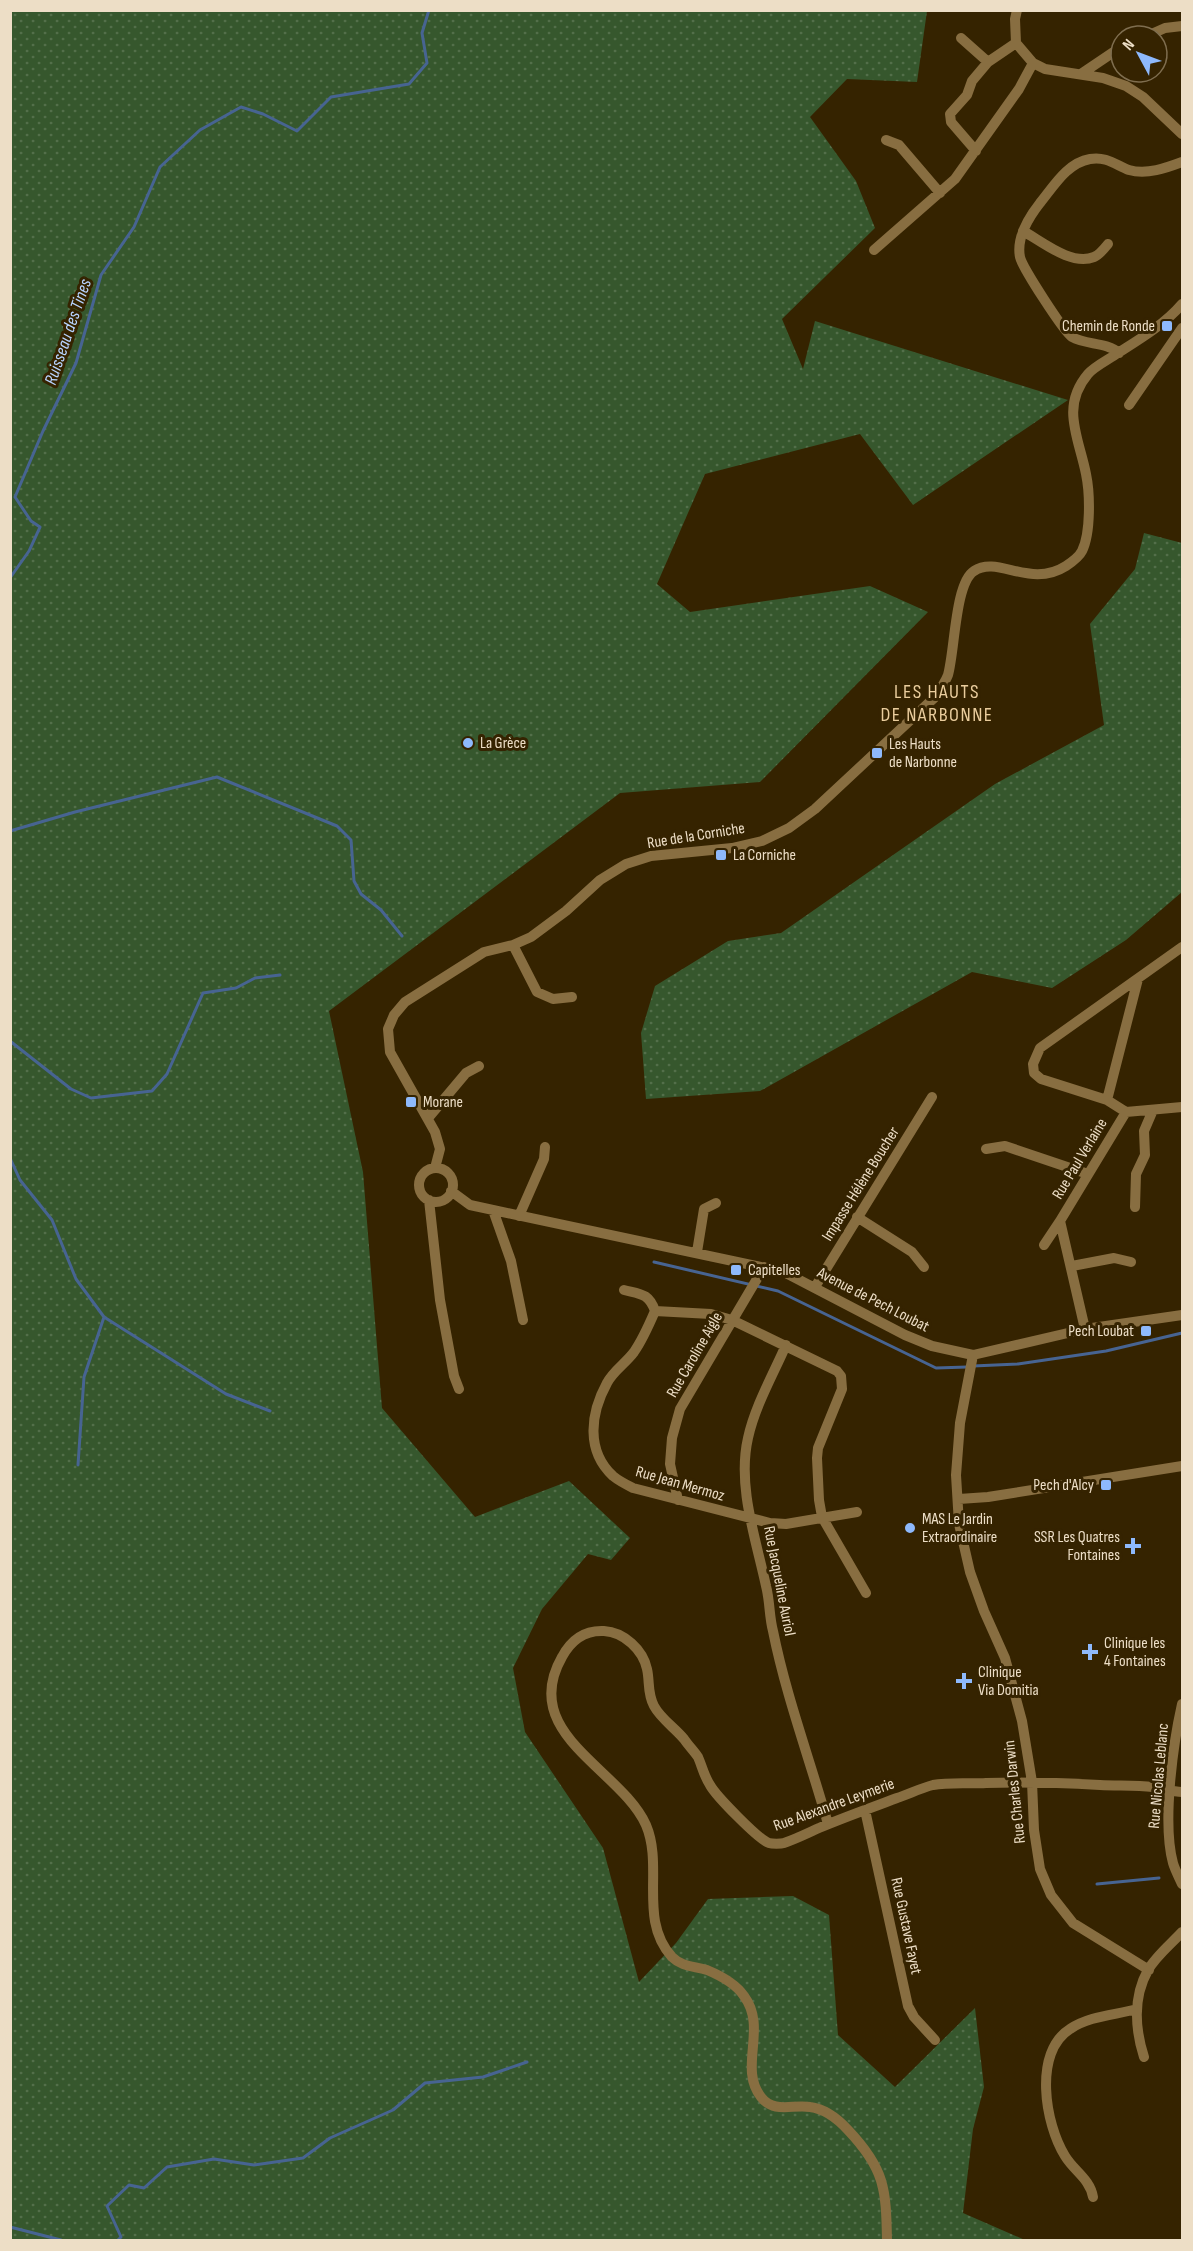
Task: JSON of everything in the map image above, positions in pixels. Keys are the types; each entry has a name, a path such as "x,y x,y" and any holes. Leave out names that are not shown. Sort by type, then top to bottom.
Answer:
{"street":[{"path":"1017,10 1016,43 1033,63 1045,69 1103,78 1126,86 1143,96 1182,134"},
{"path":"961,38 988,62"},
{"path":"976,151 951,122 950,114 968,95 972,81 988,62 1016,43"},
{"path":"1081,74 1109,55"},
{"path":"874,250 955,179 1019,89 1033,63"},
{"path":"886,140 899,145 940,193"},
{"path":"1119,353 1114,348 1081,340 1066,332 1020,257 1023,231 1029,216 1069,168 1090,159 1111,160 1129,170 1145,172 1182,162"},
{"path":"1023,231 1072,258 1084,260 1096,256 1108,244"},
{"name":"Rue de la Corniche","path":"435,1168 440,1149 429,1117 390,1052 388,1029 394,1015 405,1002 484,952 513,945 547,927 600,880 626,864 651,856 732,848 762,841 789,828 814,809 934,698 947,677 962,588 971,573 980,567 994,567 1038,576 1055,573 1083,550 1088,508 1086,475 1072,423 1077,391 1089,373 1168,318 1182,305"},
{"path":"1129,405 1182,328"},
{"path":"513,945 537,992 553,999 572,997"},
{"path":"1182,947 1040,1048 1033,1064 1034,1073 1041,1079 1107,1100 1126,1112 1182,1107"},
{"path":"1107,1100 1138,979"},
{"path":"429,1117 466,1073 479,1066"},
{"name":"Impasse Hélène Boucher","path":"815,1287 932,1097"},
{"path":"1135,1207 1136,1174 1145,1155 1144,1131 1153,1110"},
{"name":"Rue Paul Verlaine","path":"1044,1245 1126,1112"},
{"path":"987,1149 1005,1146 1088,1174"},
{"path":"519,1216 544,1160 545,1147"},
{"path":"435,1168 446,1171 450,1175 453,1186 451,1191 448,1196 439,1201 429,1200 421,1193 419,1184 422,1174 435,1168"},
{"name":"Avenue de Pech Loubat","path":"451,1191 470,1205 784,1272 904,1335 972,1359 1085,1329 1182,1314"},
{"path":"429,1200 440,1300 454,1376 459,1389"},
{"path":"697,1252 704,1209 716,1203"},
{"path":"493,1210 511,1261 523,1320"},
{"path":"857,1217 912,1252 924,1267"},
{"name":"Rue Paul Verlaine","path":"1060,1221 1085,1329"},
{"path":"1072,1266 1114,1258 1131,1262"},
{"name":"Rue Caroline Aigle","path":"678,1500 670,1464 672,1438 680,1409 764,1267"},
{"path":"624,1290 646,1296 655,1311 711,1314 732,1320 837,1371 842,1382 842,1389 818,1448 822,1517 866,1593"},
{"name":"Rue Jean Mermoz","path":"655,1311 634,1352 607,1382 598,1403 592,1428 596,1454 614,1477 633,1488 751,1519 786,1524 857,1512"},
{"name":"Rue Jacqueline Auriol","path":"786,1345 754,1416 745,1457 746,1488 770,1604 772,1629 788,1692 828,1824"},
{"name":"Rue Charles Darwin","path":"972,1359 960,1423 956,1475 959,1524 970,1572 1005,1658 1022,1721 1032,1782 1034,1830 1040,1869 1051,1895 1073,1923 1149,1970"},
{"path":"959,1499 988,1497 1182,1466"},
{"name":"Rue Alexandre Leymerie","path":"887,2241 886,2204 882,2182 865,2147 840,2121 819,2109 808,2106 774,2107 763,2100 752,2082 756,2034 752,2013 744,1995 725,1979 705,1970 684,1965 672,1957 663,1943 655,1923 654,1854 647,1828 636,1807 624,1792 592,1766 560,1726 553,1705 551,1688 555,1668 574,1639 586,1633 613,1632 636,1648 646,1665 649,1693 654,1707 698,1757 713,1791 760,1837 771,1844 782,1843 934,1785 1032,1782 1155,1787 1182,1792"},
{"name":"Rue Nicolas Leblanc","path":"1182,1704 1170,1791 1169,1844 1173,1865 1182,1884"},
{"name":"Rue Gustave Fayet","path":"865,1810 908,2006 918,2023 935,2040"},
{"path":"1144,2057 1137,2026 1137,2009 1149,1970 1182,1932"},
{"path":"1093,2197 1092,2188 1066,2159 1056,2140 1048,2109 1048,2061 1060,2036 1071,2028 1137,2009"}],"green space":[{"path":"11,11 927,11 917,82 847,79 810,117 856,181 875,228 782,319 803,369 815,321 1068,400 913,505 860,434 705,474 657,584 690,612 870,586 928,612 760,782 620,793 329,1011 363,1172 382,1408 475,1517 569,1481 630,1538 611,1560 588,1554 542,1609 513,1668 525,1732 603,1848 639,1982 676,1943 708,1899 793,1896 829,1915 838,2035 895,2087 975,2008 984,2087 973,2129 963,2213 1025,2240 11,2240"},
{"path":"1144,533 1182,543 1182,892 1126,940 1052,988 972,972 760,1091 646,1099 641,1033 655,986 728,941 781,933 995,784 1104,725 1090,624 1135,569"}],"waterway":[{"name":"Ruisseau des Tines","path":"10,578 29,551 40,527 31,521 15,497 43,431 76,363 101,275 134,227 160,167 200,130 241,107 263,114 297,131 331,97 409,84 427,63 422,33 429,10"},
{"path":"10,831 75,812 217,777 337,826 351,840 354,881 361,894 381,910 402,936"},
{"path":"10,1041 71,1089 91,1098 152,1091 167,1074 203,993 236,988 255,978 280,975"},
{"path":"10,1158 20,1180 52,1220 76,1279 104,1317 226,1394 270,1411"},
{"path":"654,1262 778,1291 936,1368 967,1367"},
{"path":"78,1465 84,1377 104,1317"},
{"path":"973,1366 1018,1364 1106,1351 1182,1333"},
{"path":"1097,1884 1159,1878"},
{"path":"118,2240 121,2237 107,2206 129,2185 144,2188 167,2167 214,2159 254,2165 303,2158 330,2138 393,2110 425,2083 483,2077 527,2062"},
{"path":"10,2227 61,2240"}],"place":[{"name":"Chemin de Ronde","path":"1167,326"},
{"name":"La Grèce","path":"468,743"},
{"name":"Les Hauts de Narbonne","path":"877,753"},
{"name":"La Corniche","path":"721,855"},
{"name":"Morane","path":"411,1102"},
{"name":"Capitelles","path":"736,1270"},
{"name":"Pech Loubat","path":"1146,1331"},
{"name":"Pech d'Alcy","path":"1106,1485"},
{"name":"MAS Le Jardin Extraordinaire","path":"910,1528"},
{"name":"SSR Les Quatres Fontaines","path":"1133,1546"},
{"name":"Clinique les 4 Fontaines","path":"1090,1652"},
{"name":"Clinique Via Domitia","path":"964,1681"}],"district":[{"name":"LES HAUTS DE NARBONNE","path":"937,704"}]}
